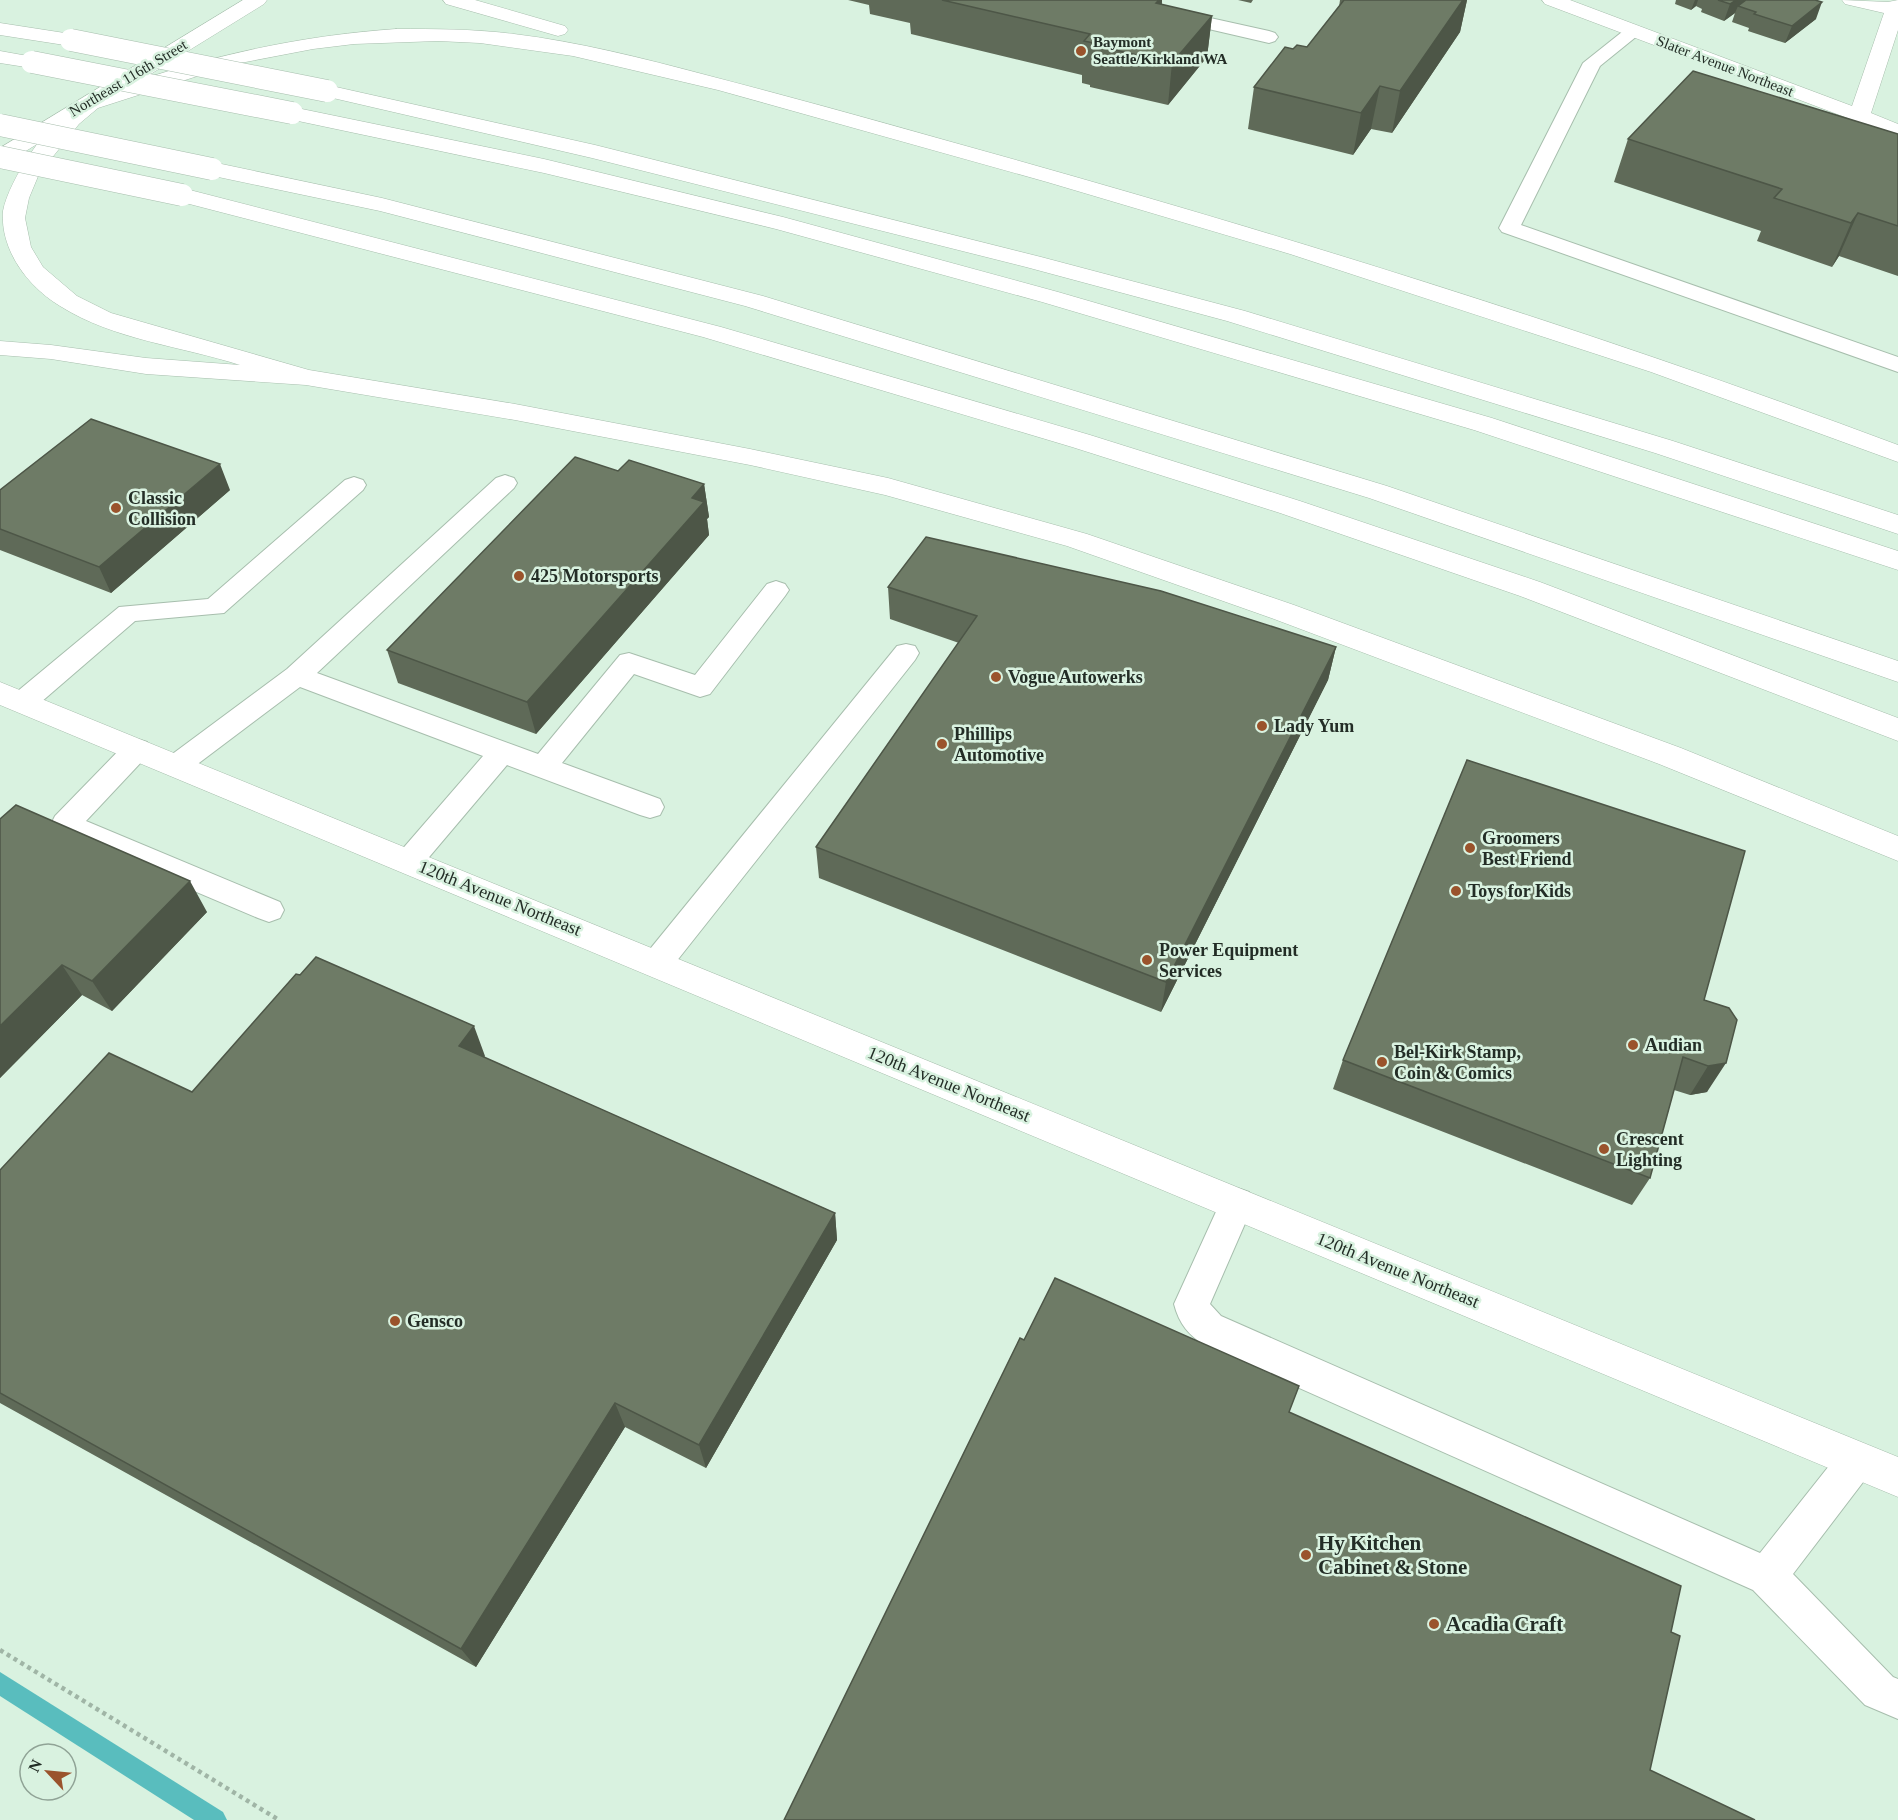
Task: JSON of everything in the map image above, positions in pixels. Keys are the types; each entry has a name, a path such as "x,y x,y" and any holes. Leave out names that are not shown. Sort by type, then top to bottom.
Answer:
{"main road":[{"name":"Northeast 116th Street","path":"0,157 257,0"},
{"path":"453,0 558,30 649,66"},
{"name":"Slater Avenue Northeast","path":"1552,0 1898,131"},
{"path":"1852,0 1895,4 1859,117"},
{"path":"0,29 70,40 327,91 595,152 848,218 1033,262 1236,316 1664,447 1898,525"},
{"path":"306,377 100,318 66,300 42,282 25,262 16,236 14,213 22,185 81,108 201,66 267,50 349,37 409,34 489,38 580,50 649,66 1248,232 1491,309 1785,410 1898,454"},
{"path":"0,57 292,113 544,165 783,225 1039,294 1483,424 1898,561"},
{"path":"0,125 382,205 754,301 1378,492 1898,672"},
{"path":"0,157 182,195 712,332 1092,445 1290,507 1530,589 1898,730"},
{"path":"0,348 51,352 146,366 306,377 515,412 750,457 888,488 1077,540 1284,612 1659,752 1898,849"},
{"name":"120th Avenue Northeast","path":"11,697 1898,1477"}],"lane":[{"path":"1105,0 1269,37"},
{"path":"1633,32 1592,63 1509,228 1898,365"},
{"path":"177,765 297,676 505,483"},
{"path":"11,697 128,613 215,607 354,485"},
{"path":"543,767 629,662 700,687 776,590"},
{"path":"657,963 906,653"},
{"path":"297,676 650,807"},
{"path":"137,749 65,824 269,910"},
{"path":"409,861 502,752"},
{"path":"1237,1203 1192,1304 1194,1316 1203,1325 1767,1576 1879,1691 1898,1699"},
{"path":"1767,1576 1857,1460"}],"path":[{"path":"0,1650 279,1820"}],"building":[{"path":"942,0 1159,0 1156,3 1212,16 1172,63 1093,45 1094,43 1084,41 1090,34"},
{"path":"1344,0 1463,0 1400,91 1380,86 1361,113 1254,87 1285,47 1293,49 1297,45 1307,47"},
{"path":"1718,0 1736,0 1730,4"},
{"path":"1746,0 1815,0 1822,2 1792,26 1754,14 1756,12 1738,6"},
{"path":"1693,71 1898,134 1898,226 1858,213 1851,223 1774,198 1782,189 1628,139"},
{"name":"Classic Collision","path":"91,419 220,464 99,567 0,529 0,490"},
{"path":"575,457 618,471 629,460 704,484 692,498 704,502 527,702 387,650"},
{"path":"926,537 1161,591 1336,647 1166,982 816,847 977,616 888,587"},
{"path":"1467,760 1745,851 1704,1000 1729,1008 1737,1020 1726,1063 1708,1066 1683,1057 1650,1178 1343,1060"},
{"path":"16,805 190,881 92,981 62,965 0,1026 0,819"},
{"name":"Gensco","path":"316,957 474,1026 459,1046 835,1213 699,1445 615,1403 461,1649 0,1393 0,1170 109,1053 192,1092 296,974 300,975"},
{"path":"1055,1278 1299,1386 1289,1412 1681,1586 1671,1632 1680,1636 1650,1770 1755,1820 784,1820 1020,1338 1024,1340"}],"waterway":[{"path":"0,1683 215,1820"}],"place":[{"name":"Baymont Seattle/Kirkland WA","path":"1081,51"},
{"name":"Classic Collision","path":"116,508"},
{"name":"425 Motorsports","path":"519,576"},
{"name":"Vogue Autowerks","path":"996,677"},
{"name":"Lady Yum","path":"1262,726"},
{"name":"Phillips Automotive","path":"942,744"},
{"name":"Groomers Best Friend","path":"1470,848"},
{"name":"Toys for Kids","path":"1456,891"},
{"name":"Power Equipment Services","path":"1147,960"},
{"name":"Audian","path":"1633,1045"},
{"name":"Bel-Kirk Stamp, Coin & Comics","path":"1382,1062"},
{"name":"Crescent Lighting","path":"1604,1149"},
{"name":"Gensco","path":"395,1321"},
{"name":"Hy Kitchen Cabinet & Stone","path":"1306,1555"},
{"name":"Acadia Craft","path":"1434,1624"}]}
